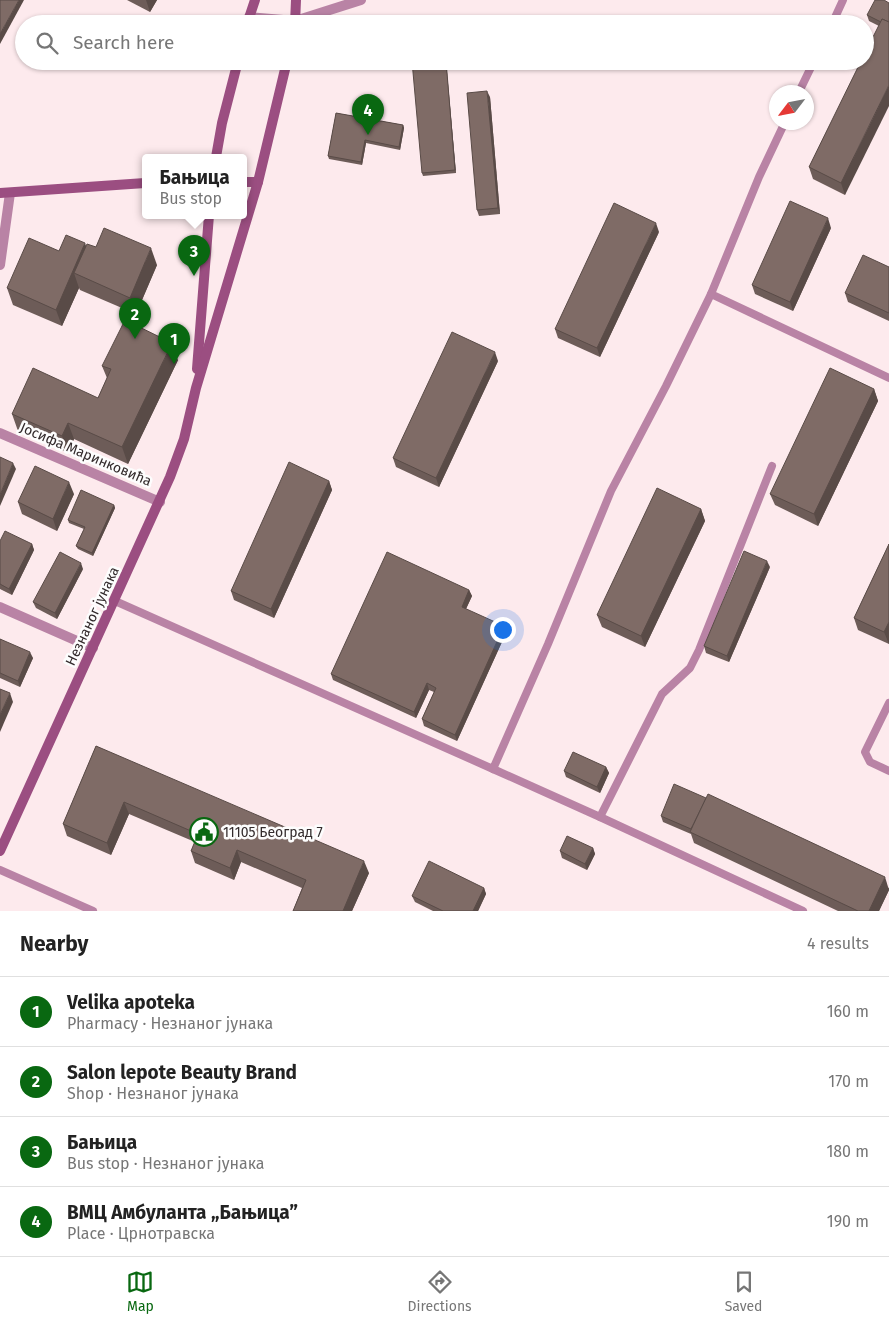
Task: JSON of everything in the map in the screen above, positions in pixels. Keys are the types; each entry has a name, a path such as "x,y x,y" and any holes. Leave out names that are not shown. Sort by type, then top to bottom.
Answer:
{"main road":[{"path":"250,15 255,0"},
{"path":"295,15 296,0"},
{"path":"217,154 222,123 236,70"},
{"name":"Незнаног јунака","path":"247,219 286,70"},
{"path":"247,182 258,182"},
{"path":"5,193 142,183"},
{"name":"Незнаног јунака","path":"196,388 209,219"},
{"name":"Незнаног јунака","path":"0,851 160,502 184,439 196,388 247,219"}],"street":[{"path":"316,15 361,0"},
{"path":"0,265 5,193"},
{"name":"Јосифа Маринковића","path":"0,433 160,502"},
{"path":"0,607 93,648"}],"lane":[{"path":"836,15 843,0"},
{"path":"803,85 810,70"},
{"path":"493,769 548,644 611,491 666,386 711,294 759,177 781,130"},
{"path":"711,294 889,378"},
{"path":"600,817 662,694 690,668 696,656 772,466"},
{"path":"115,600 600,817 802,911"},
{"path":"889,703 865,752 870,762 889,771"},
{"path":"0,870 93,911"}],"building":[{"path":"0,0 19,0 0,34"},
{"path":"875,0 884,0 889,3 889,22 882,19 881,22 874,18 874,15 867,15"},
{"path":"882,19 889,22 889,85 841,183 809,167 857,70 874,70 874,35"},
{"path":"413,70 447,70 455,170 422,173"},
{"path":"487,91 498,208 477,210 467,93"},
{"path":"336,113 403,125 399,147 365,140 361,162 328,156"},
{"path":"790,201 828,218 790,302 752,285"},
{"path":"614,203 656,223 597,348 555,329"},
{"path":"104,228 151,248 130,298 74,273 87,244 96,247"},
{"path":"66,235 85,243 56,310 7,288 29,238 59,251"},
{"path":"863,255 889,267 889,313 845,293"},
{"path":"125,320 172,343 122,447 68,423 62,436 12,414 33,368 98,398 111,369 102,366"},
{"path":"452,332 495,352 436,478 393,458"},
{"path":"830,368 874,389 814,514 770,494"},
{"path":"0,457 13,463 0,495"},
{"path":"289,462 329,481 271,609 231,591"},
{"path":"35,466 69,482 53,519 18,502"},
{"path":"657,488 701,509 641,636 597,615"},
{"path":"81,490 114,505 92,553 76,546 85,527 68,520"},
{"path":"5,531 32,544 9,589 0,584 0,541"},
{"path":"889,544 889,622 884,632 854,618"},
{"path":"744,551 767,561 727,656 704,646"},
{"path":"60,552 81,563 55,613 33,602"},
{"path":"387,552 469,590 462,607 504,626 455,735 422,719 436,688 427,683 414,712 331,674"},
{"path":"0,639 30,652 18,681 0,673"},
{"path":"0,689 10,693 0,715"},
{"path":"96,746 364,861 343,911 293,911 306,880 237,850 230,868 191,851 198,834 124,802 107,843 63,824"},
{"path":"573,752 606,767 597,787 564,771"},
{"path":"674,784 706,798 691,829 661,816"},
{"path":"708,794 885,877 869,911 858,911 690,832"},
{"path":"567,836 593,848 585,864 560,851"},
{"path":"429,861 484,888 473,911 443,911 412,896"}],"place":[{"name":"ВМЦ Амбуланта „Бањица”","path":"368,135"},
{"name":"Бањица","path":"194,276"},
{"name":"Salon lepote Beauty Brand","path":"135,339"},
{"name":"Velika apoteka","path":"174,364"},
{"name":"11105 Београд 7","path":"204,832"}]}
